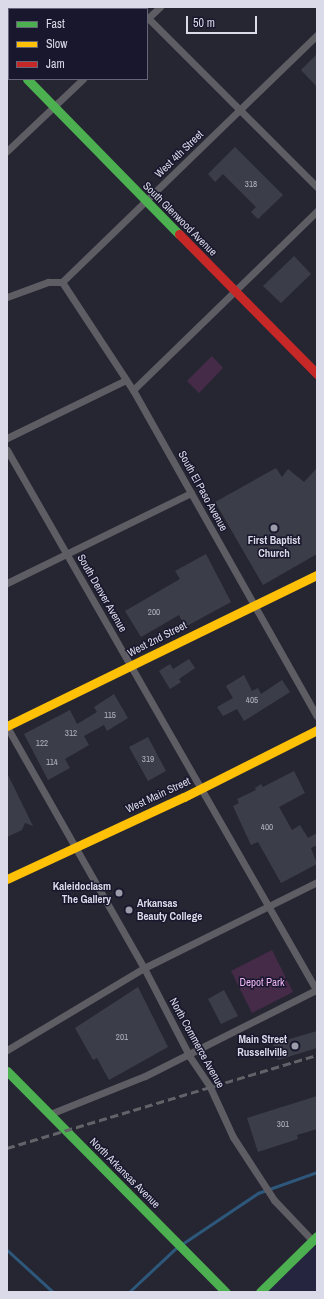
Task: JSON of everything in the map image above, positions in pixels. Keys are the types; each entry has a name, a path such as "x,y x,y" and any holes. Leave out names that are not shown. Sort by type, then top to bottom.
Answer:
{"main road":[{"name":"South Glenwood Avenue","path":"28,80 145,201 317,374"},
{"name":"West 2nd Street","path":"7,726 132,666 254,604 317,575"},
{"name":"West Main Street","path":"7,879 202,788 317,730"},
{"name":"North Arkansas Avenue","path":"7,1071 226,1292"},
{"path":"260,1292 315,1238"}],"street":[{"path":"148,17 160,7"},
{"path":"148,19 317,187"},
{"name":"West 4th Street","path":"62,282 317,35"},
{"path":"7,151 82,80"},
{"path":"133,390 233,290 317,211"},
{"path":"7,297 48,282 62,282"},
{"name":"South El Paso Avenue","path":"62,282 133,390 317,716"},
{"path":"7,438 126,380"},
{"name":"South Denver Avenue","path":"7,450 317,990"},
{"path":"7,583 191,493"},
{"name":"North Commerce Avenue","path":"7,726 144,968 233,1137 274,1200 315,1238"},
{"path":"7,1050 144,968 268,905 317,882"},
{"path":"50,1114 145,1076 317,990"}],"shaded area":[{"path":"317,1236 317,1292 260,1292"}],"green space":[{"path":"212,356 223,368 199,393 187,381"},
{"name":"Depot Park","path":"272,950 293,992 252,1013 231,971"}],"building":[{"path":"317,54 317,87 301,70"},
{"path":"235,147 283,195 258,219 251,212 256,207 223,174 215,182 208,174"},
{"path":"294,256 311,274 281,303 263,286"},
{"name":"First Baptist Church","path":"276,468 282,477 288,469 304,482 317,468 317,554 263,585 215,502"},
{"path":"206,554 231,602 185,627 179,615 141,637 125,611 180,579 175,571"},
{"path":"189,659 195,668 179,679 181,682 170,689 159,671 170,664 173,669"},
{"path":"244,675 252,691 258,688 261,694 282,680 290,692 244,721 237,709 223,716 217,707 233,698 226,686"},
{"path":"114,694 128,718 107,731 104,725 84,736 89,745 65,759 70,768 48,780 24,734 70,710 77,724 97,712 94,707"},
{"path":"148,737 166,771 148,781 129,747"},
{"path":"294,771 305,793 279,807 292,830 300,825 308,838 317,833 317,845 311,848 317,864 281,883 258,842 251,845 233,806 239,803 237,799 256,790 255,788 261,784 263,787"},
{"path":"7,773 33,826 25,823 22,830 7,837"},
{"path":"138,987 168,1047 109,1080 97,1058 93,1060 75,1028"},
{"path":"224,990 238,1016 221,1024 208,999"},
{"name":"Main Street Russellville","path":"317,1031 317,1048 278,1060 273,1044"},
{"path":"317,1096 317,1129 297,1135 298,1139 258,1152 247,1118"}],"waterway":[{"path":"182,1244 258,1193 317,1172"},
{"path":"129,1292 177,1247"},
{"path":"7,1250 53,1292"}],"railway":[{"path":"7,1148 317,1055"}],"traffic: fast":[{"path":"28,80 179,234"},
{"path":"7,1071 226,1292"},
{"path":"260,1292 317,1236"}],"traffic: slow":[{"path":"7,726 317,575"},
{"path":"7,879 184,797 317,730"}],"traffic: jam":[{"path":"179,234 317,374"}],"place":[{"name":"First Baptist Church","path":"274,528"},
{"name":"Kaleidoclasm The Gallery","path":"119,893"},
{"name":"Arkansas Beauty College","path":"129,910"},
{"name":"Main Street Russellville","path":"295,1046"}]}
